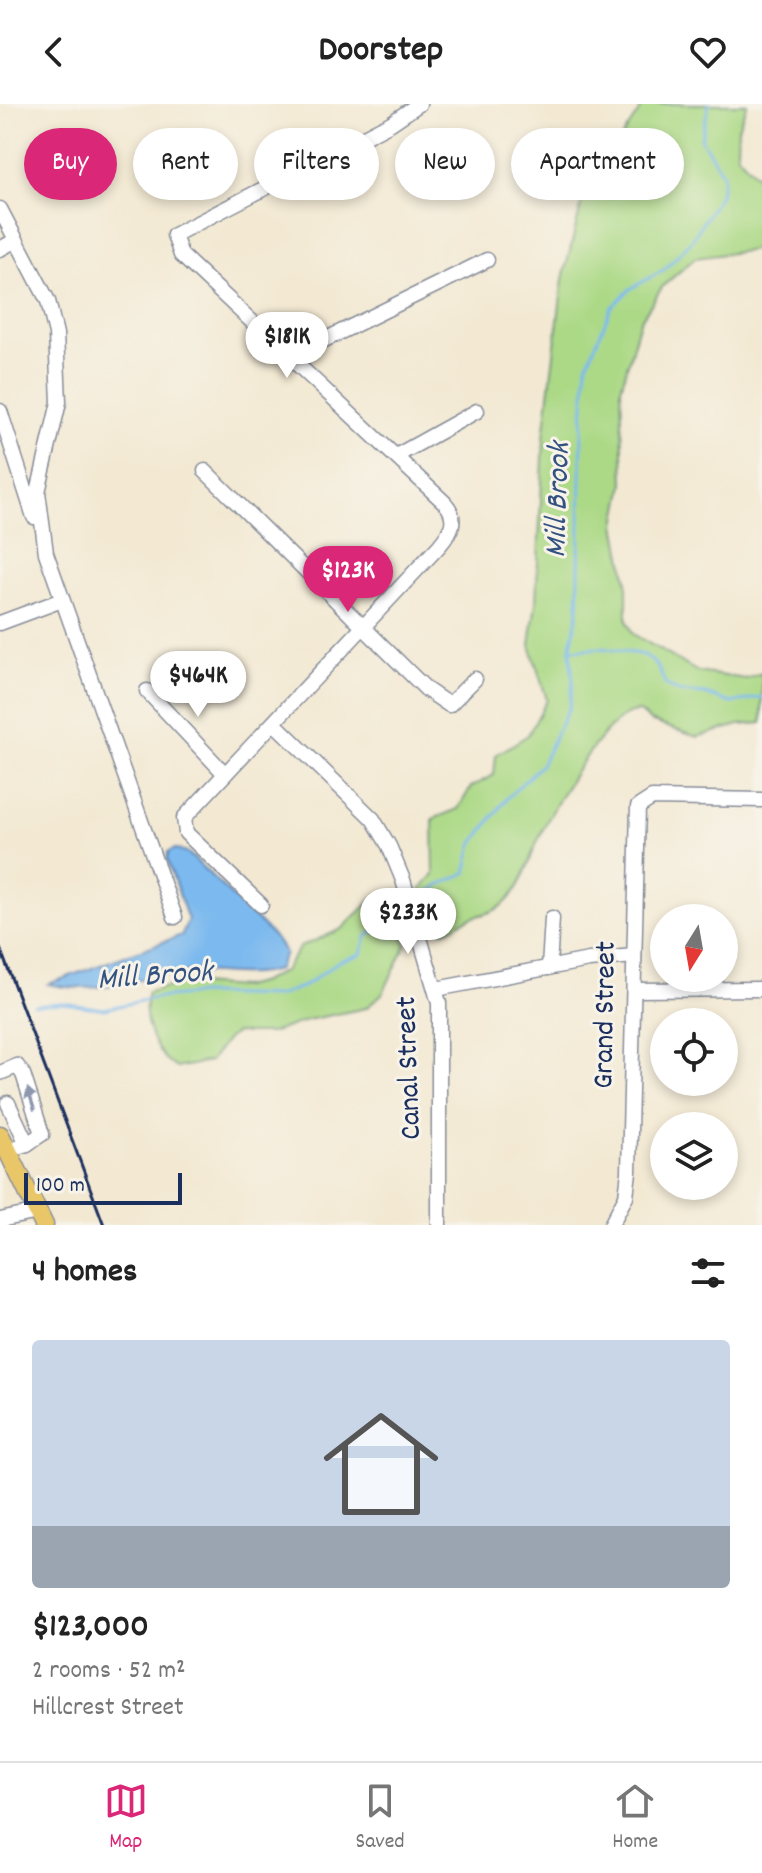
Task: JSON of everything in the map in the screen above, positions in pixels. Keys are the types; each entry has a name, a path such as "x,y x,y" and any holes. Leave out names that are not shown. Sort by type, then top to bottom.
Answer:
{"main road":[{"path":"4,1143 41,1218"}],"street":[{"path":"261,905 186,833 182,823 186,813 439,546 452,525 449,507 181,255 174,235 391,123 415,105"},
{"path":"0,209 48,301 56,334 59,402 38,492 46,553"},
{"path":"0,249 16,240"},
{"path":"293,360 304,350 487,260"},
{"path":"0,411 62,600 175,917"},
{"path":"396,456 477,411"},
{"path":"205,471 427,690 449,705 475,679"},
{"path":"0,623 62,600"},
{"path":"147,691 225,774"},
{"name":"Canal Street","path":"274,723 355,799 382,832 403,880 436,989 441,1042 439,1225"},
{"name":"Grand Street","path":"611,1225 622,1207 628,1185 637,812 641,803 652,798 762,800"},
{"path":"549,968 552,918"},
{"path":"436,989 634,956"},
{"path":"634,990 762,989"},
{"path":"0,1073 17,1066 23,1074 42,1134 27,1144 4,1143"},
{"path":"8,1103 27,1144"},
{"path":"0,1220 41,1218"}],"green space":[{"path":"644,104 747,104 738,128 737,154 762,182 762,249 695,258 663,286 640,321 621,388 624,484 616,524 627,582 627,621 633,634 698,672 746,679 762,673 762,723 739,725 697,737 650,721 639,712 626,715 596,743 567,785 545,825 523,877 509,899 494,910 448,930 439,930 429,923 421,890 434,875 433,819 458,809 471,787 494,775 496,755 528,735 547,700 530,645 536,603 544,437 563,279 583,200 684,200 684,128 628,128"},
{"path":"377,895 386,898 393,906 406,945 383,993 366,1008 307,1020 271,1033 236,1033 228,1038 210,1061 177,1068 162,1054 148,1024 148,992 182,983 243,987 262,982 284,971 300,947 342,929"}],"water":[{"path":"175,849 188,853 274,937 285,953 277,970 252,974 178,973 81,988 48,984 182,935 188,920 167,860 168,852"}],"waterway":[{"name":"Mill Brook","path":"422,898 439,885 466,873 473,844 507,798 541,765 569,708 573,683 570,650 578,613 582,432 587,365 611,308 630,289 665,269 692,240 720,195 723,175 701,139 709,104"},
{"path":"570,650 602,648 645,655 658,667 665,684 679,692 705,694 731,703 762,697"},
{"name":"Mill Brook","path":"34,1005 62,1003 104,1009 155,998 203,994 278,996 306,985 339,961 361,954 366,937 396,916"}],"railway":[{"path":"0,948 104,1225"}]}
